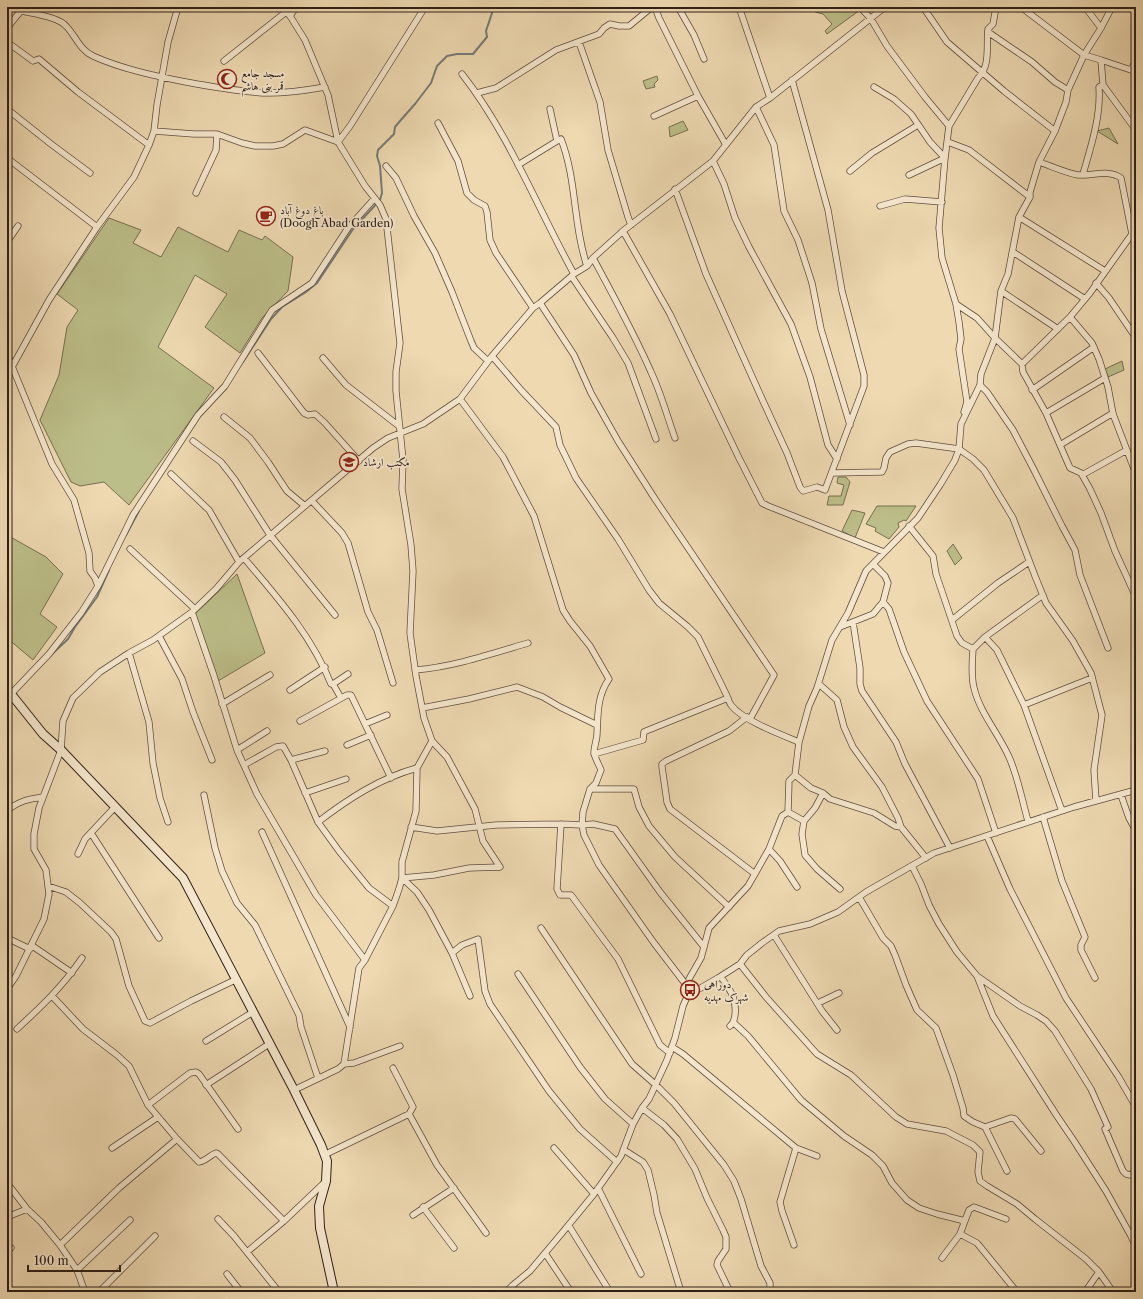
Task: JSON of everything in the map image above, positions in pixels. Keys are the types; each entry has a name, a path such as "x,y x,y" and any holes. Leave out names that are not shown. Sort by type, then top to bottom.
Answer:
{"street":[{"path":"12,367 49,300 134,176 149,145 154,131 168,42 178,7"},
{"path":"281,7 288,14 305,40 325,87 338,142 365,186 377,202 386,219 400,343 396,372 396,392 403,460 402,490 411,546 413,572 410,633 415,670 424,718 432,741 446,757 476,809 483,841 500,867 469,868 434,875 402,878"},
{"path":"224,61 296,7"},
{"path":"338,142 350,126 423,10 417,7"},
{"path":"477,93 496,88 556,50 599,34 610,24 629,26 652,7"},
{"path":"655,7 698,96 726,144"},
{"path":"678,7 694,34 704,59"},
{"path":"739,7 770,98"},
{"path":"860,7 925,97 949,126"},
{"path":"7,989 16,976 44,919 49,894 46,870 34,849 34,834 39,808 61,750 63,721 73,698 100,672 159,636 193,610 216,589 242,560 373,448 388,438 423,424 460,399 490,358 533,308 573,275 587,266 593,258 623,231 675,189 713,161 756,107 770,98 885,7"},
{"path":"923,7 947,42 983,74 1054,131"},
{"path":"788,812 790,781 794,774 809,706 818,684 832,640 848,613 866,571 918,518 955,460 959,449 961,424 967,402 959,349 961,339 956,304 942,258 939,228 949,126 978,78 983,74 987,60 988,29 993,24 996,10 990,7"},
{"path":"1021,7 1084,55 1131,70 1136,60"},
{"path":"1085,7 1101,28"},
{"path":"961,424 980,385 981,374 995,338 1001,291 1008,274 1019,217 1030,197 1030,192 1039,162 1066,102 1068,90 1084,55 1112,7"},
{"path":"7,28 23,9 61,22 67,26 85,51 92,55 123,67 162,78 254,92 304,91 325,87"},
{"path":"988,32 1032,62 1055,82 1068,90"},
{"path":"7,42 33,61 39,59 78,92 149,145"},
{"path":"580,42 600,102 608,150 631,225"},
{"path":"1102,60 1103,85 1136,130"},
{"path":"462,74 477,93 496,124 573,275 628,363 656,439"},
{"path":"675,189 706,274 787,453 800,487 803,491 816,487 825,490 864,386 864,375 842,291 828,210 792,80"},
{"path":"1083,174 1094,137 1100,99 1099,87 1103,85"},
{"path":"874,87 894,98 911,114 930,142 945,158"},
{"path":"654,116 698,96"},
{"path":"756,107 774,145 784,211 798,240 809,276 821,329 850,425"},
{"path":"7,109 50,144 90,173"},
{"path":"550,109 557,141"},
{"path":"438,123 458,161 467,193 474,200 485,206 490,240 496,253 533,308"},
{"path":"850,171 872,153 918,125"},
{"path":"154,131 217,134 255,146 273,146 283,144 305,130 338,142"},
{"path":"196,193 216,150 217,134"},
{"path":"518,165 561,140 568,160 574,189 583,255 587,266"},
{"path":"948,142 969,150 1030,197"},
{"path":"7,158 97,228"},
{"path":"909,175 945,158"},
{"path":"713,161 724,184 735,218 791,324 810,377 828,445 837,459"},
{"path":"1022,364 1070,317 1134,234 1121,178 1117,174 1078,175 1039,162"},
{"path":"386,166 396,178 414,216 435,253 474,348 490,358 556,427 560,445 576,478 618,539 649,590 659,603 698,637 732,706 748,718 767,729 800,742"},
{"path":"880,206 905,199 942,202"},
{"path":"334,1292 320,1228 319,1206 326,1182 326,1161 324,1155 294,1090 183,878 61,750 43,734 9,691 49,654 81,613 98,586 133,515 198,416 225,386 272,310 312,283 348,228 377,202"},
{"path":"1019,217 1105,271"},
{"path":"7,242 18,226"},
{"path":"623,231 670,314 762,503 884,552"},
{"path":"1013,252 1085,299"},
{"path":"593,258 628,324 651,372 664,403 675,438"},
{"path":"1096,283 1109,298 1136,338"},
{"path":"1001,291 1058,329"},
{"path":"540,303 574,355 591,393 614,434 655,499 774,675 748,718 729,731 662,764 667,802 670,809 755,874"},
{"path":"956,304 977,318 1022,364 1023,372 1046,413 1070,468 1082,475 1101,513 1115,551 1136,598"},
{"path":"1070,317 1094,347 1105,378 1113,413 1136,474"},
{"path":"1032,390 1094,347"},
{"path":"258,353 304,413 308,415 315,414 324,422 358,461"},
{"path":"7,354 52,464 74,500 89,553 90,571 98,586"},
{"path":"322,358 346,385 399,426"},
{"path":"1046,413 1105,378"},
{"path":"980,385 1012,430 1075,550 1080,575 1108,648"},
{"path":"460,399 503,457 534,516 563,610 590,646 609,679 604,686 600,697 597,715 594,754 601,770 596,783 590,789 583,812 582,826 584,835 599,866 654,943 690,990"},
{"path":"1060,445 1113,413"},
{"path":"224,417 250,438 287,491 305,506"},
{"path":"193,441 221,462 235,480 270,535 335,615"},
{"path":"832,473 882,472 886,458 890,452 908,444 916,443 959,449 973,459 984,470 1013,518 1046,602 1073,641 1091,673 1102,715 1094,770 1096,801"},
{"path":"1082,475 1127,450"},
{"path":"171,474 209,510 242,560 272,591 301,628 325,667 331,684 333,684 341,698"},
{"path":"312,501 342,533 348,543 368,612 377,630 393,683"},
{"path":"909,526 933,556 936,574 958,636 962,643 973,649"},
{"path":"130,548 193,610 237,750 257,794 316,895 365,960"},
{"path":"952,620 998,583 1029,562"},
{"path":"840,627 872,614 883,602 888,583 885,576 873,564"},
{"path":"1028,821 1016,776 1009,757 980,704 974,688 972,673 973,649 985,637 1043,595"},
{"path":"883,602 889,609 904,652 927,701 978,779 996,833"},
{"path":"853,622 862,691 896,742 905,764 950,848"},
{"path":"159,636 182,679 212,760"},
{"path":"985,637 997,650 1024,705 1062,811"},
{"path":"415,670 434,668 528,643"},
{"path":"129,653 149,722 153,763 160,798 168,822"},
{"path":"290,690 325,667"},
{"path":"333,684 348,674"},
{"path":"222,704 270,675"},
{"path":"1024,705 1092,678"},
{"path":"818,684 837,700 844,727 853,747 882,787 898,818 900,827 926,858"},
{"path":"422,708 468,699 516,687 543,697 597,725"},
{"path":"300,721 341,698 349,694 351,695 391,778"},
{"path":"594,754 643,740 644,732 646,731 728,698"},
{"path":"366,724 387,715"},
{"path":"237,750 267,731"},
{"path":"348,746 371,735"},
{"path":"344,1064 359,968 365,960 393,906 402,878 402,862 416,811 417,768 432,741"},
{"path":"244,765 276,748 283,746 291,760 318,822 369,888 393,906"},
{"path":"291,760 325,751"},
{"path":"318,822 358,793 417,768"},
{"path":"794,774 811,788 823,793 830,799 874,812 895,826 900,827"},
{"path":"305,793 346,779"},
{"path":"590,789 634,789 639,807 649,826 675,856 729,907"},
{"path":"690,990 699,989 740,964 747,955 779,931 810,924 838,912 859,897 934,853 1028,821 1136,790"},
{"path":"823,793 804,822 802,834 806,855 816,869 840,889"},
{"path":"1121,794 1129,818 1136,831"},
{"path":"204,795 215,848 222,871 237,903 255,925 299,1015 301,1027 318,1078"},
{"path":"7,811 25,799 43,796"},
{"path":"78,854 85,840 115,807"},
{"path":"788,812 804,822"},
{"path":"506,1292 530,1271 569,1226 617,1162 624,1150 633,1124 649,1099 671,1050 683,1006 690,990 689,978 701,958 709,928 748,886 769,849 782,816 788,812"},
{"path":"1043,817 1062,881 1085,937 1080,945 1081,950 1095,978"},
{"path":"411,827 437,831 496,825 561,824 582,826 593,824 615,829 660,892 704,948"},
{"path":"561,824 557,889 560,895 571,895 618,959 660,1045 683,1054 796,1148 818,1156"},
{"path":"262,832 350,1028"},
{"path":"91,833 159,938"},
{"path":"987,836 1010,889 1066,998 1118,1076 1136,1107"},
{"path":"769,849 780,861 797,887"},
{"path":"912,866 939,924 957,952 977,976 1014,1002 1037,1014 1055,1031 1091,1089 1101,1114 1106,1121 1108,1127 1105,1129 1123,1171 1130,1175 1136,1171"},
{"path":"402,878 417,892 429,910 452,953 470,996"},
{"path":"48,886 66,892 80,903 116,939 129,986 145,1021 150,1023 191,1000 236,980"},
{"path":"859,897 883,938 891,946 917,1010 936,1028 953,1075 964,1116 972,1122 985,1127 1015,1118 1041,1151"},
{"path":"541,928 632,1064 674,1103 724,1165 734,1181 741,1199 761,1266 770,1284 770,1292"},
{"path":"774,935 837,1030"},
{"path":"7,938 30,947 72,973"},
{"path":"452,953 462,945 478,939 485,991 490,1004 549,1091 580,1129 617,1162"},
{"path":"17,1029 52,996 72,973 82,958"},
{"path":"740,964 766,997 817,1054 850,1075 896,1117 907,1124 946,1131 973,1145 980,1152 978,1172 980,1181 1017,1204 1086,1259 1099,1272 1113,1292"},
{"path":"518,974 580,1067 605,1099 633,1124"},
{"path":"721,976 732,992 736,1003 732,1025 748,1036 801,1100 844,1136 876,1158 884,1166 892,1183 907,1200 919,1208 965,1221"},
{"path":"977,976 993,1016 1106,1191 1136,1247"},
{"path":"818,1003 839,994"},
{"path":"52,996 83,1029 129,1066 148,1105 177,1139 200,1162 216,1153 218,1154 284,1221"},
{"path":"206,1041 253,1012"},
{"path":"206,1085 269,1044"},
{"path":"294,1090 338,1069 344,1064 354,1063 400,1046"},
{"path":"324,1155 409,1114 413,1107 393,1068"},
{"path":"148,1105 190,1073 196,1072 199,1074 238,1129"},
{"path":"642,1108 664,1125 677,1139 695,1169 726,1237 726,1250 718,1261 717,1265 730,1292"},
{"path":"409,1114 437,1165 486,1233"},
{"path":"112,1148 158,1117"},
{"path":"985,1127 1007,1171"},
{"path":"60,1245 119,1188 177,1139"},
{"path":"554,1148 594,1194"},
{"path":"794,1246 780,1202 796,1148"},
{"path":"624,1150 643,1162 648,1170 657,1213 661,1222 681,1292"},
{"path":"247,1252 284,1221 326,1182"},
{"path":"7,1183 27,1209 41,1222 60,1245 77,1270 85,1292"},
{"path":"413,1215 454,1188"},
{"path":"598,1188 641,1274"},
{"path":"423,1207 454,1248"},
{"path":"942,1258 960,1234 969,1210 974,1207 1006,1219"},
{"path":"7,1217 27,1209"},
{"path":"218,1219 279,1292"},
{"path":"77,1270 130,1220"},
{"path":"569,1226 610,1292"},
{"path":"960,1234 977,1243 1017,1292"},
{"path":"99,1292 155,1236"},
{"path":"545,1253 571,1292"},
{"path":"1084,1292 1099,1272"},
{"path":"227,1274 240,1292"}],"green space":[{"path":"811,7 858,7 860,10 827,34 825,31 832,24 823,14 815,12"},
{"path":"657,76 658,80 654,84 655,87 646,89 643,81"},
{"path":"683,121 688,130 670,137 669,127"},
{"path":"1109,128 1118,144 1097,131"},
{"path":"109,218 141,230 133,243 161,257 178,227 228,252 239,230 262,240 265,236 293,257 288,291 262,318 240,353 205,327 227,294 195,275 158,347 214,388 129,505 104,482 80,486 71,482 40,420 59,375 67,327 78,310 57,294"},
{"path":"1122,361 1124,370 1108,377 1105,369"},
{"path":"838,477 846,477 850,482 843,505 827,505 829,496 841,496 844,485 837,483"},
{"path":"877,506 916,506 906,521 904,520 898,523 899,527 889,539 875,531 876,528 866,524"},
{"path":"852,510 865,513 855,538 842,531"},
{"path":"7,535 46,557 63,574 40,614 57,627 33,660 7,638"},
{"path":"953,544 962,558 955,565 947,551"},
{"path":"237,574 265,653 218,681 195,614"}],"waterway":[{"path":"243,362 271,319 282,307 306,292 317,283 353,229 380,200 382,193 380,166 377,156 378,150 394,134 395,127 431,83 437,66 447,56 457,54 473,54 487,37 486,31 493,10 497,7"},
{"path":"126,535 139,511"},
{"path":"50,656 68,639 97,597 109,570"}],"place":[{"name":"مسجد جامع قمر بنی هاشم","path":"227,79"},
{"name":"باغ دوغ آباد (Doogh Abad Garden)","path":"266,216"},
{"name":"مکتب ارشاد","path":"349,462"},
{"name":"دوراهی شهرک مهدیه","path":"690,990"}]}
